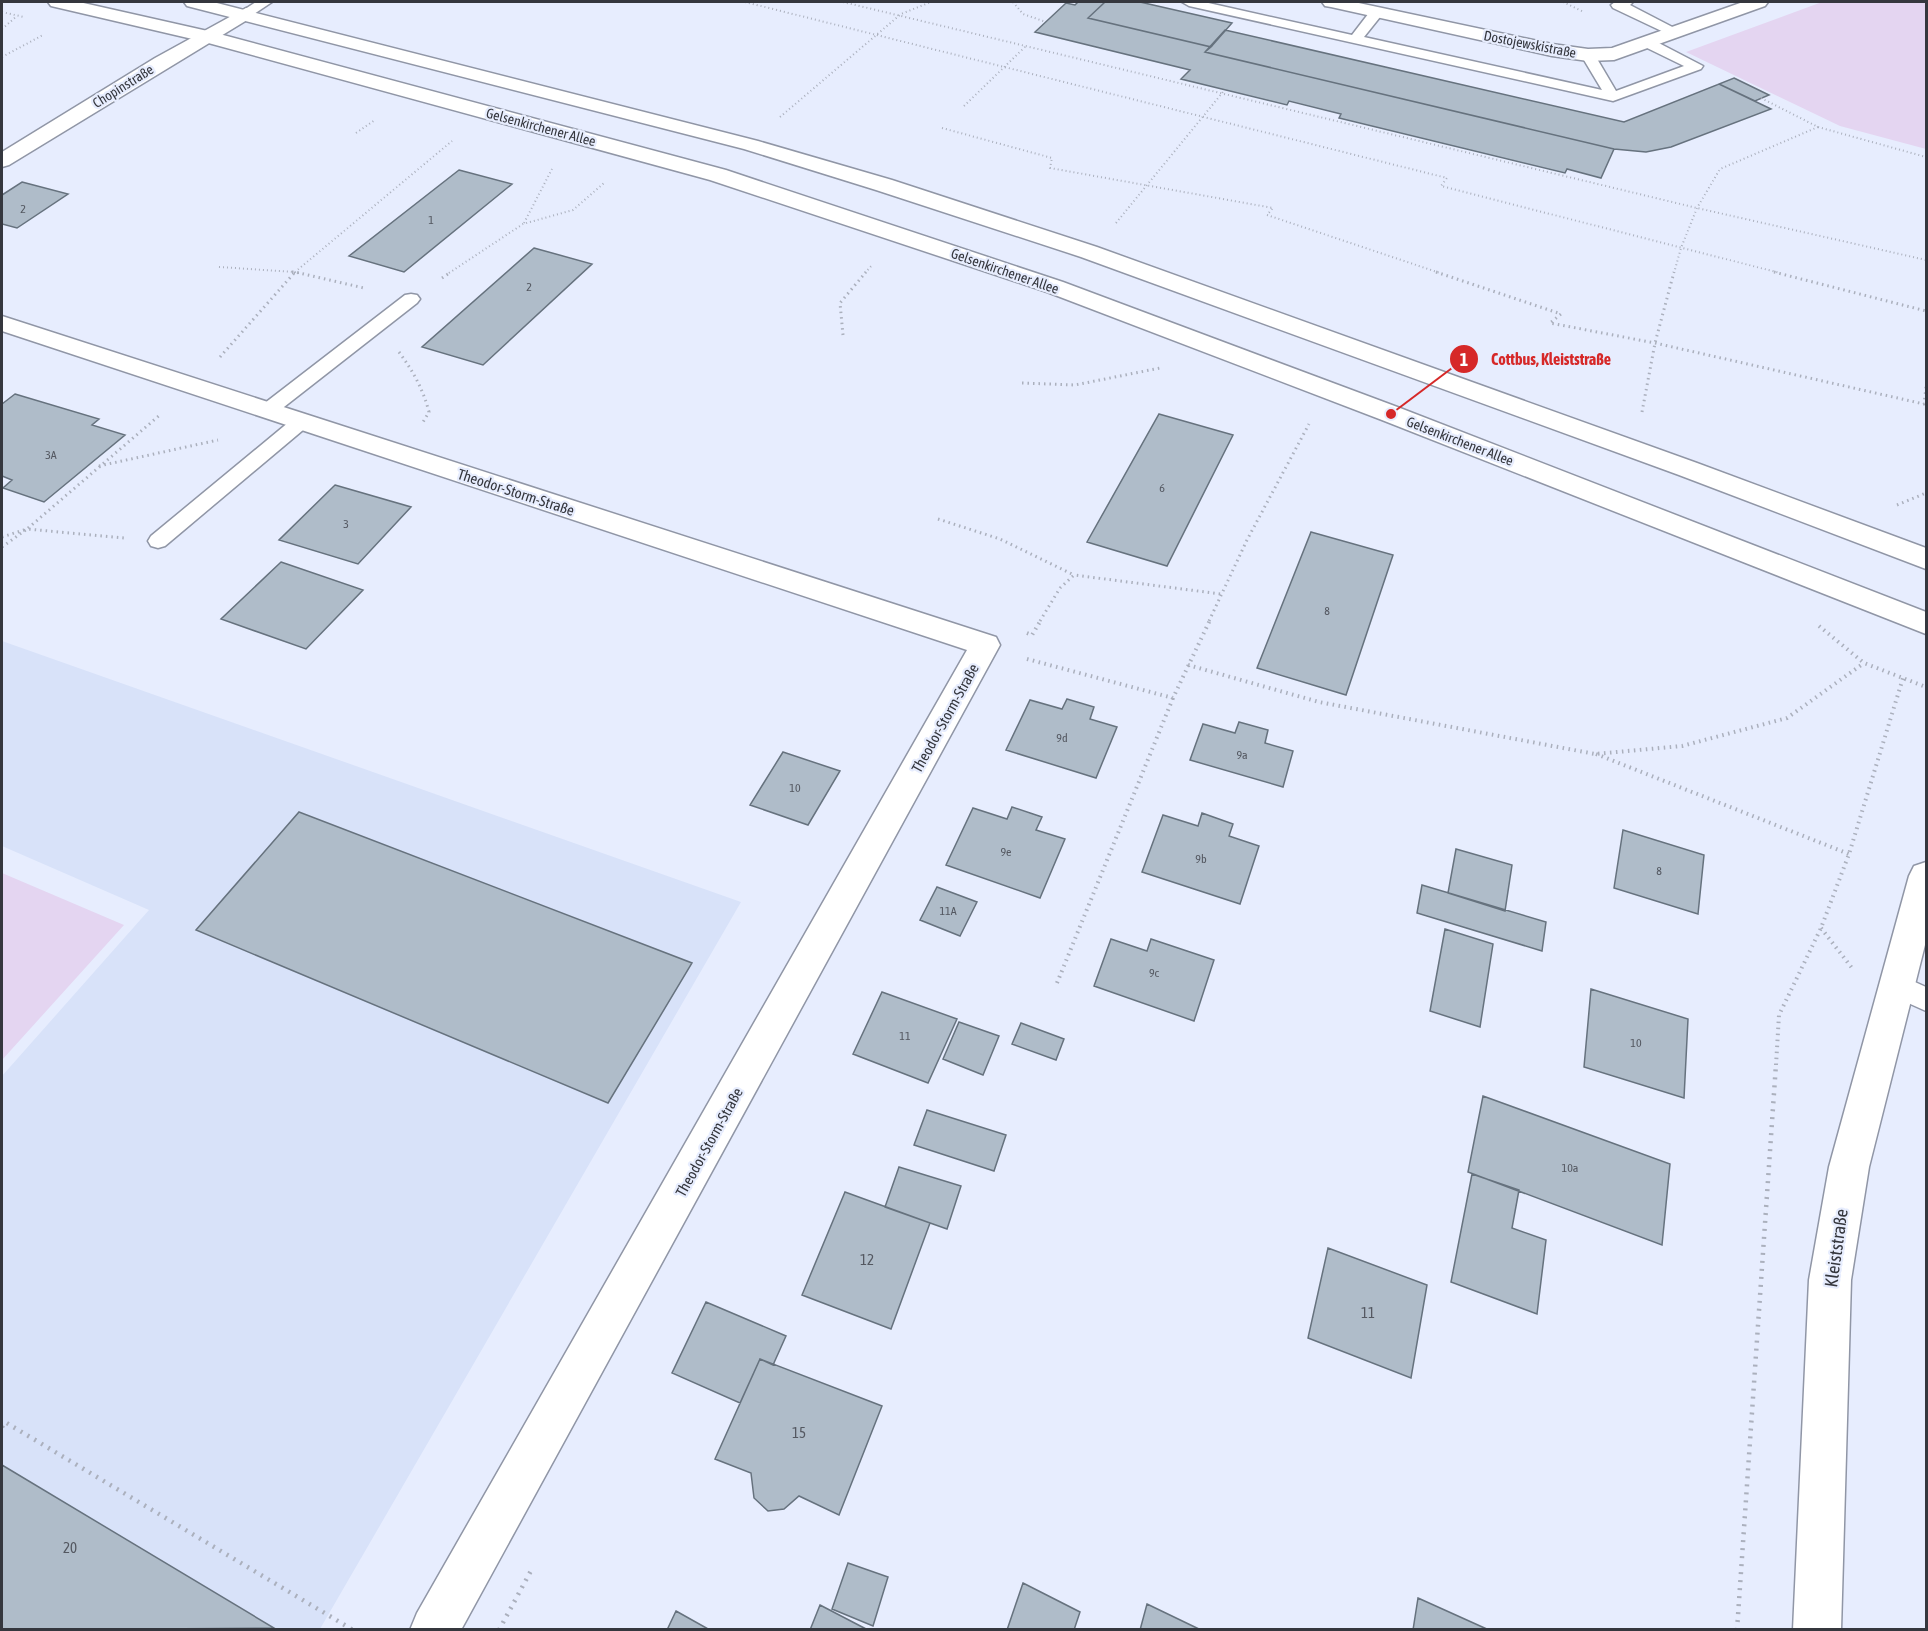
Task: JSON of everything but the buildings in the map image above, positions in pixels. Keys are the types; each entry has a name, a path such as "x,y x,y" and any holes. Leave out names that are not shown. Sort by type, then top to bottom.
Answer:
{"main road":[{"name":"Gelsenkirchener Allee","path":"57,2 205,36 718,175 1055,287 1391,414 1926,623"},
{"path":"192,2 751,145 884,185 1089,252 1688,469 1926,559"},
{"name":"Dostojewskistraße","path":"1331,2 1588,56 1614,54 1759,2"},
{"name":"Chopinstraße","path":"2,161 205,36 246,14"},
{"name":"Theodor-Storm-Straße","path":"2,323 268,410 293,429 394,452 985,645 769,1036 434,1629"},
{"name":"Kleiststraße","path":"1817,1629 1830,1280 1849,1167 1912,992 1926,876"}],"lane":[{"path":"246,14 265,2"},
{"path":"1189,2 1613,97 1696,66 1648,43"},
{"path":"1627,2 1618,5 1675,32"},
{"path":"1356,39 1377,12"},
{"path":"1588,56 1613,97"},
{"path":"268,410 411,299"},
{"path":"158,541 293,429"}],"path":[{"path":"745,2 877,33 1447,178 1441,186 1926,311"},
{"path":"843,2 901,14 1697,208 1926,260"},
{"path":"751,145 762,132 877,33 901,14 931,2"},
{"path":"1012,2 1023,14 1046,22"},
{"path":"2,12 29,18"},
{"path":"2,29 18,16"},
{"path":"2,57 52,31"},
{"path":"964,106 1027,45"},
{"path":"1089,252 1106,236 1206,116 1223,92"},
{"path":"1761,98 1818,127 1926,157"},
{"path":"1640,422 1655,343 1681,248 1697,208 1720,169 1818,127"},
{"path":"942,128 1052,158 1050,168 1273,208 1268,215 1561,314 1550,323 1655,343 1924,404 1926,387"},
{"path":"2,548 195,386 294,272 456,138"},
{"path":"523,224 553,166"},
{"path":"219,267 294,272 411,299 523,224 573,210 608,180"},
{"path":"843,335 840,303 874,263"},
{"path":"364,335 393,345 416,373 427,402 429,412 420,428 394,452"},
{"path":"1022,383 1075,385 1165,367"},
{"path":"1057,983 1188,665 1247,540 1312,418"},
{"path":"98,466 264,430 293,429"},
{"path":"1890,508 1926,493"},
{"path":"938,519 1000,539 1074,575"},
{"path":"2,537 27,529 158,541"},
{"path":"1816,623 1864,663 1926,687"},
{"path":"1028,642 1032,635"},
{"path":"1021,657 1173,699"},
{"path":"1595,754 1682,746 1787,718 1864,663"},
{"path":"1188,665 1319,702 1595,754 1850,854"},
{"path":"1737,1629 1779,1015 1821,928 1850,854 1903,678"},
{"path":"2,1427 5,1422 353,1629"}],"shaded area":[{"path":"1822,2 1926,2 1926,149 1840,126 1686,52"},
{"path":"2,641 741,902 320,1629 2,1629 2,1076 149,910 2,846"},
{"path":"2,873 124,925 2,1060"}],"place":[{"name":"Cottbus, Kleiststraße","path":"1391,414"}]}
